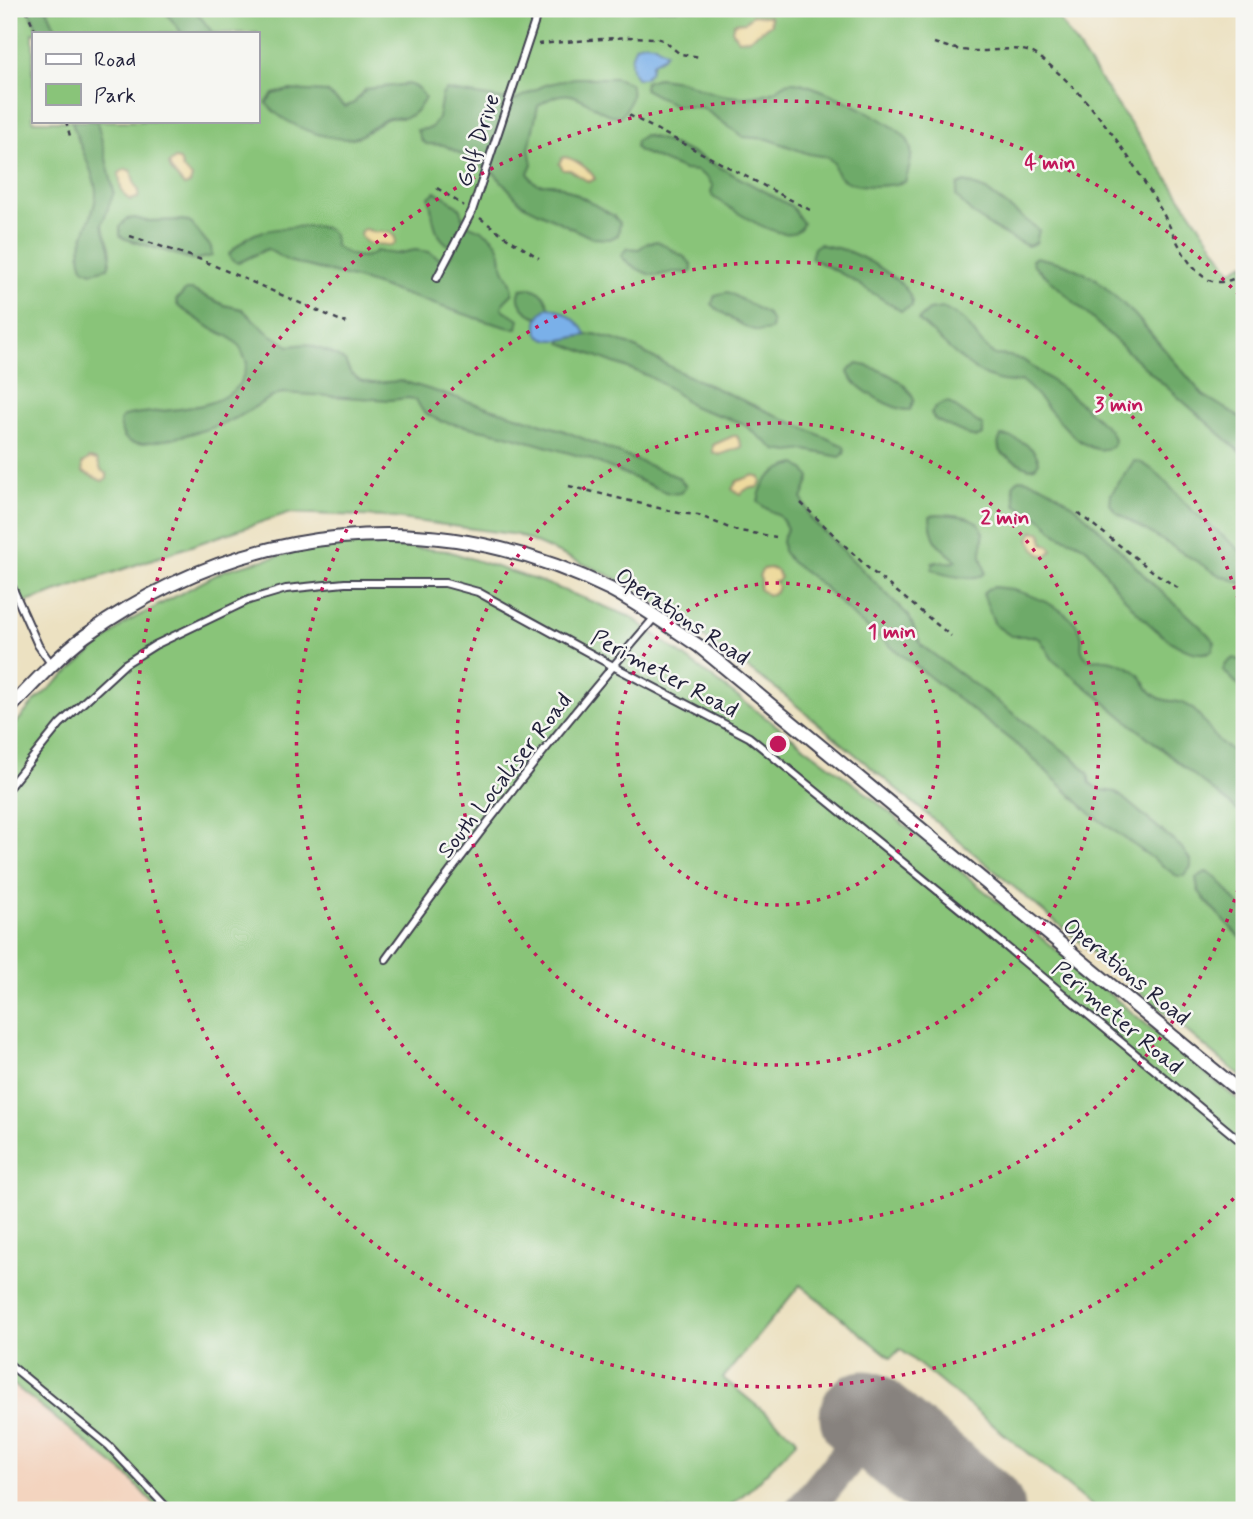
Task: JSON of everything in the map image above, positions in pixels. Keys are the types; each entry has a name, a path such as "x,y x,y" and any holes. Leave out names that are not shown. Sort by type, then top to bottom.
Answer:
{"street":[{"name":"Operations Road","path":"9,709 52,665 83,638 112,618 199,571 243,556 282,546 370,534 406,534 498,548 541,561 611,590 699,646 1244,1095"}],"lane":[{"name":"Golf Drive","path":"437,278 472,211 537,9"},
{"path":"9,580 38,645 52,665"},
{"name":"Perimeter Road","path":"9,787 60,724 125,664 155,645 249,600 286,589 345,583 445,583 478,592 749,737 1244,1144"},
{"name":"South Localiser Road","path":"386,959 450,870 655,617"},
{"path":"9,1364 109,1446 169,1510"}],"path":[{"path":"26,9 36,32"},
{"path":"527,44 628,37 656,38 663,40 680,54 700,57"},
{"path":"934,43 974,51 1018,50 1035,54 1074,90 1107,127 1162,211 1185,255 1205,278 1217,282 1233,280 1244,273"},
{"path":"629,115 810,210"},
{"path":"66,122 71,141"},
{"path":"437,188 539,258"},
{"path":"130,236 199,259 346,323"},
{"path":"569,486 679,513 698,515 734,530 776,537"},
{"path":"801,503 868,568 951,636"},
{"path":"1078,513 1181,590"}],"shaded area":[{"path":"9,1381 129,1477 159,1510 9,1510"}],"green space":[{"path":"9,9 1020,9 1058,18 1231,271 1244,263 1244,1079 778,690 631,585 518,535 386,517 288,513 9,608"},
{"path":"29,9 47,9 58,32 39,32"},
{"path":"163,9 194,9 212,32 181,32"},
{"path":"574,78 615,78 630,83 631,97 628,105 621,116 610,115 574,96 552,98 538,106 529,148 532,164 528,173 539,184 560,186 614,216 620,223 618,235 610,239 592,238 522,204 496,175 444,145 426,144 417,130 431,128 438,118 442,95 446,90 513,101 545,85"},
{"path":"657,78 681,81 735,97 765,94 790,82 831,94 884,121 905,137 911,153 905,182 874,186 851,183 836,172 834,163 827,157 809,154 768,139 743,137 703,108 674,105 644,89 645,82"},
{"path":"409,84 419,89 425,98 416,111 410,116 386,119 354,138 331,137 306,130 283,118 266,103 273,94 289,90 327,92 345,107 354,103 366,89"},
{"path":"72,122 97,122 114,192 102,224 110,246 110,262 108,268 92,272 84,269 80,251 96,195 90,169"},
{"path":"644,135 701,157 791,206 803,223 797,231 787,233 775,231 746,218 713,197 713,186 697,171 684,170 639,151 635,147 636,141"},
{"path":"965,182 986,190 1039,230 1036,243 1028,246 971,212 956,196 958,185"},
{"path":"435,192 461,209 464,223 494,239 501,252 502,264 513,293 502,308 519,319 517,328 485,321 364,281 288,261 267,249 238,263 231,259 229,254 255,234 305,226 331,231 335,246 355,256 371,255 376,251 396,254 415,250 448,259 453,254 453,248 441,238 435,226 429,197"},
{"path":"126,219 146,221 183,220 191,223 211,247 212,256 194,260 123,238 120,235 120,227"},
{"path":"657,241 686,258 692,265 692,270 688,273 655,275 634,266 621,256 627,248 639,249 647,243"},
{"path":"819,244 860,256 890,274 906,290 912,306 901,311 846,276 811,258 814,248"},
{"path":"1036,257 1065,264 1095,278 1135,315 1203,395 1244,420 1244,455 1034,265 1032,260"},
{"path":"530,288 543,294 549,307 538,317 525,310 520,303 521,289"},
{"path":"186,290 242,309 267,332 289,346 306,344 329,352 345,361 350,372 360,380 372,383 402,381 562,430 678,477 686,486 679,493 668,493 590,459 503,434 440,421 424,413 416,400 409,398 390,400 282,393 234,419 213,427 163,440 136,443 128,441 120,421 124,416 216,401 229,394 243,377 247,363 239,345 178,306 176,300"},
{"path":"728,292 767,314 772,322 771,329 751,329 717,309 712,304 715,295"},
{"path":"943,308 964,320 984,346 995,355 1023,360 1071,395 1110,430 1114,439 1113,446 1101,449 1088,446 1076,438 1021,381 992,379 965,362 918,320 929,310"},
{"path":"595,334 628,344 682,373 842,445 844,454 840,457 805,450 776,450 742,423 694,407 671,389 646,375 561,343 562,339"},
{"path":"858,364 883,372 905,386 914,400 910,410 885,403 857,385 848,372"},
{"path":"948,402 983,426 983,435 975,438 935,420 931,413"},
{"path":"1001,436 1013,438 1030,447 1039,462 1035,467 1029,468 1006,456 999,448"},
{"path":"1134,461 1149,467 1193,511 1244,554 1244,584 1219,575 1116,512 1110,504 1111,494"},
{"path":"796,464 805,470 810,478 802,499 811,519 909,616 921,645 1075,759 1088,773 1090,783 1100,790 1116,792 1181,847 1191,861 1191,867 1184,876 1177,876 1091,814 1027,753 857,620 822,585 791,562 783,551 782,541 787,529 784,522 758,502 762,487 775,472"},
{"path":"1019,479 1036,483 1054,492 1092,522 1156,587 1208,634 1215,642 1212,651 1200,653 1186,650 1158,632 1122,595 1085,547 1055,533 1041,519 1016,505 1013,485"},
{"path":"957,515 980,526 983,532 981,556 985,573 981,576 959,577 932,569 932,563 956,560 934,537 930,516"},
{"path":"337,541 448,551 545,583 631,617 861,789 1244,1105 1244,1510 1097,1510 900,1349 891,1358 800,1285 723,1378 796,1438 796,1442 750,1489 725,1510 159,1510 129,1477 9,1381 9,732 34,702 125,623 225,570"},
{"path":"994,587 1029,595 1054,607 1074,622 1080,631 1082,649 1089,660 1111,661 1126,666 1139,674 1150,691 1159,698 1182,703 1194,710 1219,741 1244,761 1244,816 1053,660 1040,639 1033,636 1011,636 995,625 983,594"},
{"path":"1233,658 1244,661 1244,691 1223,670"},
{"path":"1206,872 1216,877 1244,911 1244,942 1198,890 1196,878"}],"sand":[{"path":"752,15 770,16 771,24 749,39 738,40 732,30 734,23 745,22"},
{"path":"563,157 581,165 595,179 589,182 570,170 563,170 559,163"},
{"path":"175,159 180,160 183,169 192,177 190,184 184,186 171,170 169,164"},
{"path":"126,169 131,171 139,191 138,198 130,200 121,189 119,173"},
{"path":"362,230 389,232 395,237 395,243 391,246 367,243 360,235"},
{"path":"737,436 742,447 719,455 713,452 713,445"},
{"path":"90,458 97,460 101,470 107,474 107,479 102,481 83,472 82,464"},
{"path":"755,475 761,482 758,487 747,489 740,494 732,489 737,481"},
{"path":"1033,531 1042,533 1043,543 1050,546 1052,550 1047,556 1039,554 1029,539"},
{"path":"763,569 777,571 780,577 778,581 774,581 778,586 776,592 768,595 759,589 759,576"}],"water":[{"path":"653,44 666,52 652,63 650,72 644,78 636,78 631,66 632,57 636,45"},
{"path":"549,307 571,318 586,335 561,340 543,338 538,334 538,318"}],"taxiway":[{"path":"804,1510 875,1424"}],"runway":[{"path":"865,1416 979,1510"}]}
